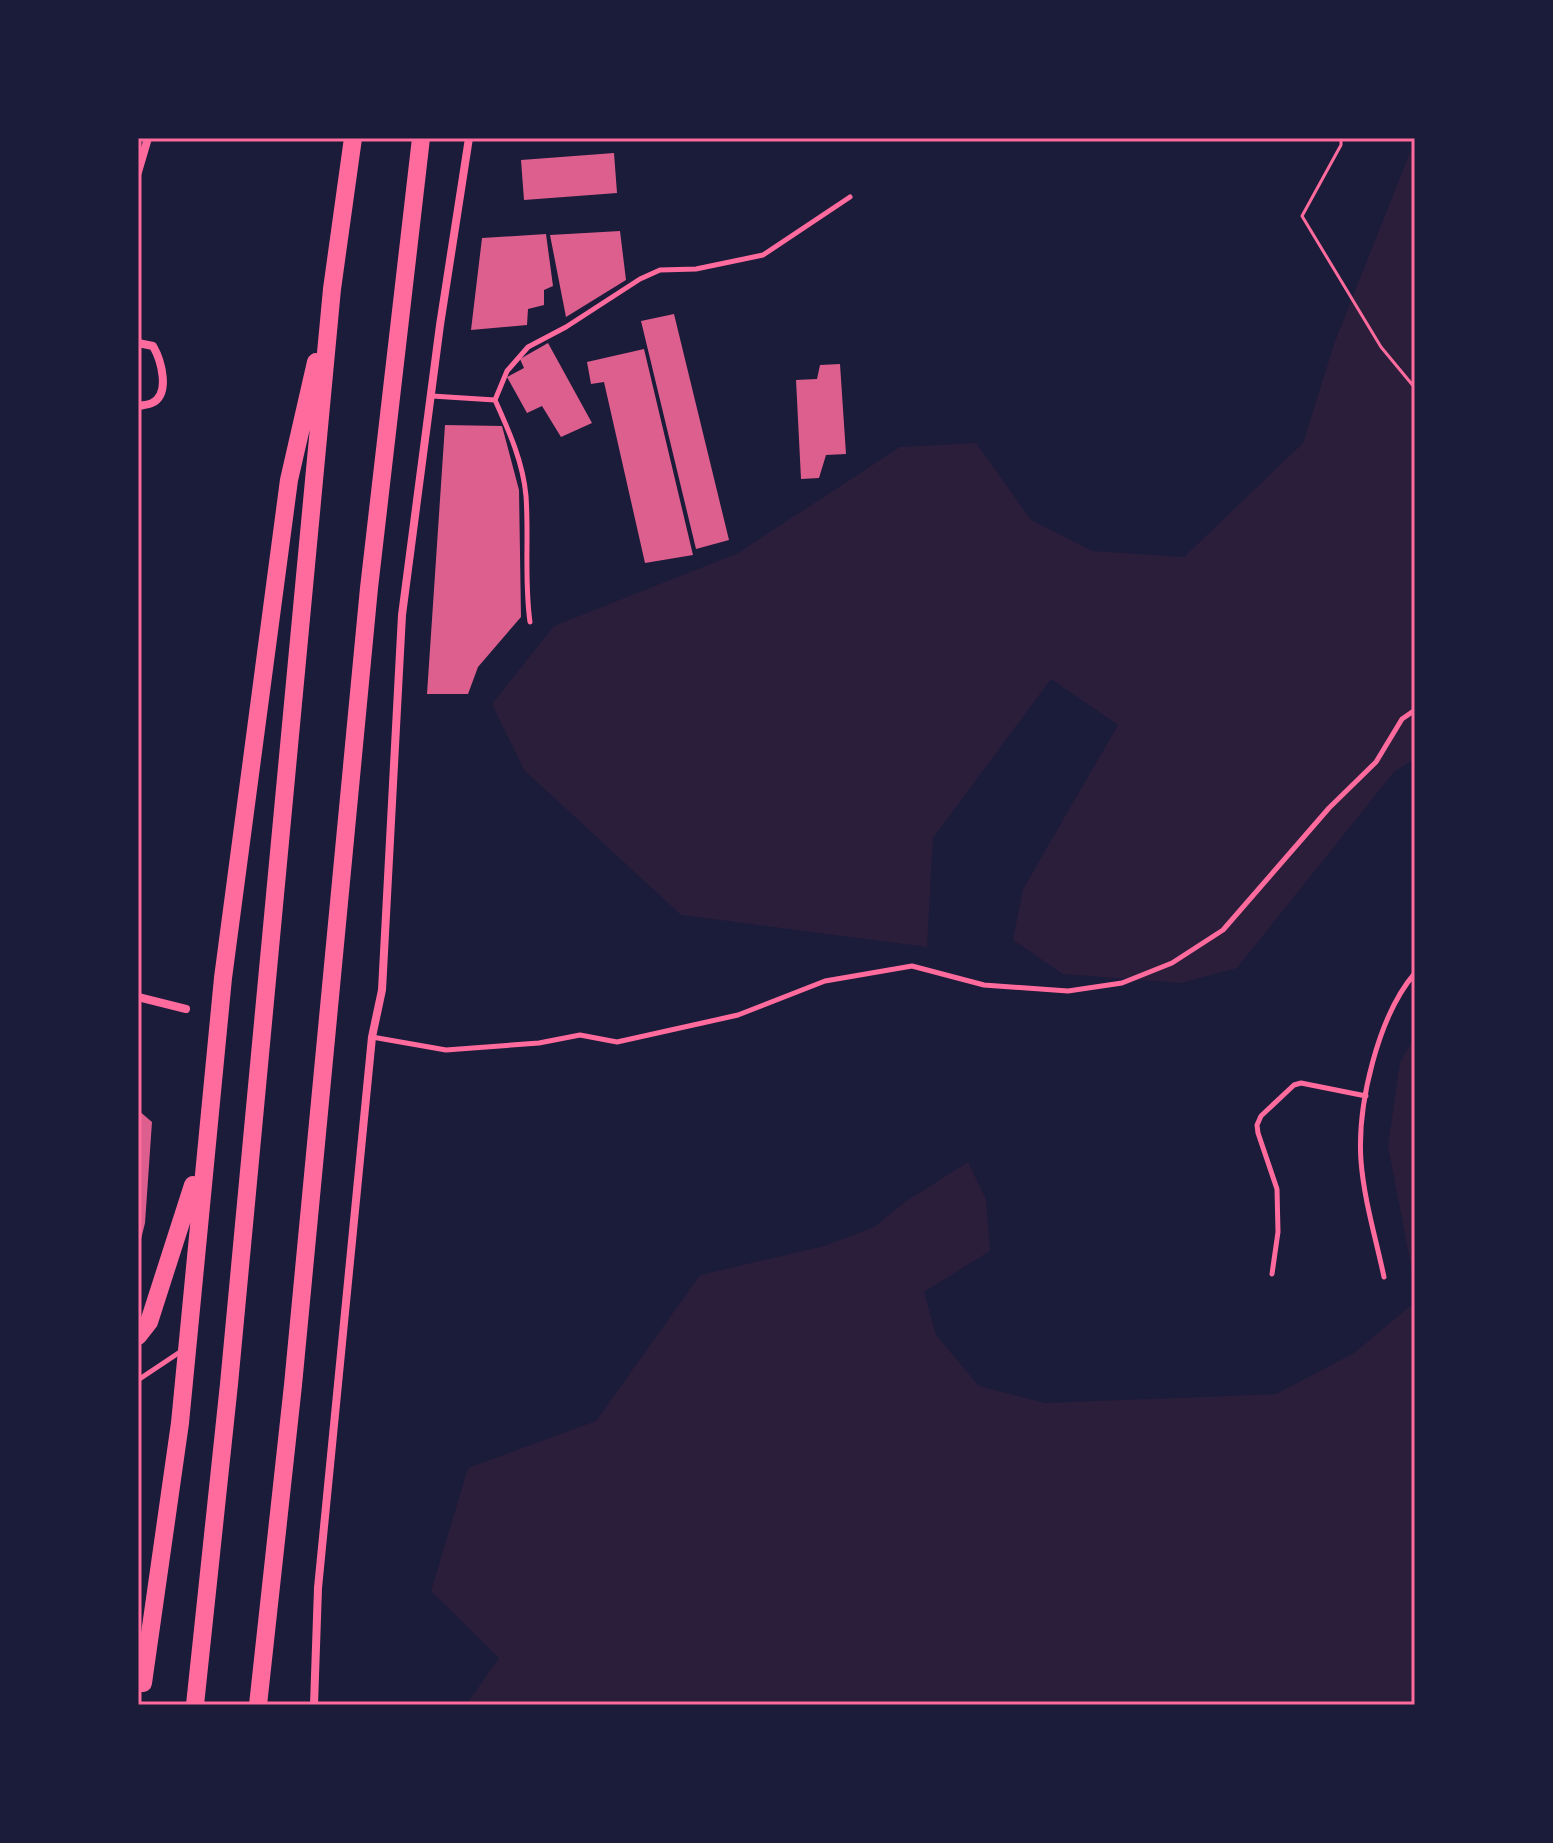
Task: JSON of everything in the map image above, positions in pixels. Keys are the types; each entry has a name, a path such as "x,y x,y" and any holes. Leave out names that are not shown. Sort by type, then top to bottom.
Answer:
{"highway":[{"path":"195,1705 332,289 353,138"},
{"path":"260,1700 369,588 421,138"},
{"path":"138,1336 149,1322 191,1197 216,1040 289,480 332,289"},
{"path":"143,1683 180,1423 216,1040"}],"street":[{"path":"138,172 148,138"},
{"path":"314,1705 318,1588 372,1037 382,990 402,615 469,138"},
{"path":"138,343 153,346 163,385 159,397 152,403 138,406"},
{"path":"138,997 186,1009"}],"lane":[{"path":"530,622 526,590 526,495 513,439 495,400 507,371 528,347 566,327 640,279 660,270 696,269 763,255 850,197"},
{"path":"431,395 495,400"},
{"path":"372,1037 446,1050 539,1043 580,1035 617,1042 738,1015 825,981 912,966 984,985 1068,991 1122,983 1172,963 1223,930 1329,808 1376,762 1402,719 1415,710"},
{"path":"1384,1277 1361,1160 1366,1096 1375,1053 1391,1014 1415,973"},
{"path":"1272,1274 1278,1232 1277,1189 1258,1133 1261,1116 1288,1089 1301,1083 1366,1096"},
{"path":"138,1380 187,1347"}],"path":[{"path":"1341,138 1341,145 1302,216 1381,347 1415,388"}],"shaded area":[{"path":"1415,140 1415,758 1394,772 1237,968 1181,983 1063,974 1013,940 1023,889 1118,725 1051,679 933,838 927,947 681,915 524,770 492,704 554,626 738,553 900,447 976,443 1031,520 1092,551 1184,557 1303,443 1334,344"},
{"path":"1415,1036 1415,1287 1388,1146 1400,1062"},
{"path":"968,1162 986,1199 990,1251 924,1292 936,1335 979,1386 1045,1403 1276,1394 1354,1353 1415,1302 1415,1705 466,1705 499,1658 431,1591 468,1468 596,1421 700,1275 824,1246 874,1227 905,1202"}],"building":[{"path":"614,153 617,193 524,200 521,160"},
{"path":"620,231 626,280 566,317 550,235"},
{"path":"546,234 553,286 544,290 544,305 528,309 527,325 471,330 482,238"},
{"path":"674,314 729,540 696,549 641,321"},
{"path":"548,343 592,423 561,437 542,406 527,413 507,377 524,368 520,359"},
{"path":"644,349 693,555 645,563 604,382 591,384 587,362"},
{"path":"840,364 846,454 826,455 819,478 801,479 796,380 817,379 820,365"},
{"path":"445,425 502,426 519,490 521,617 478,667 468,694 427,694"},
{"path":"138,1110 152,1122 145,1223 139,1247"}]}
